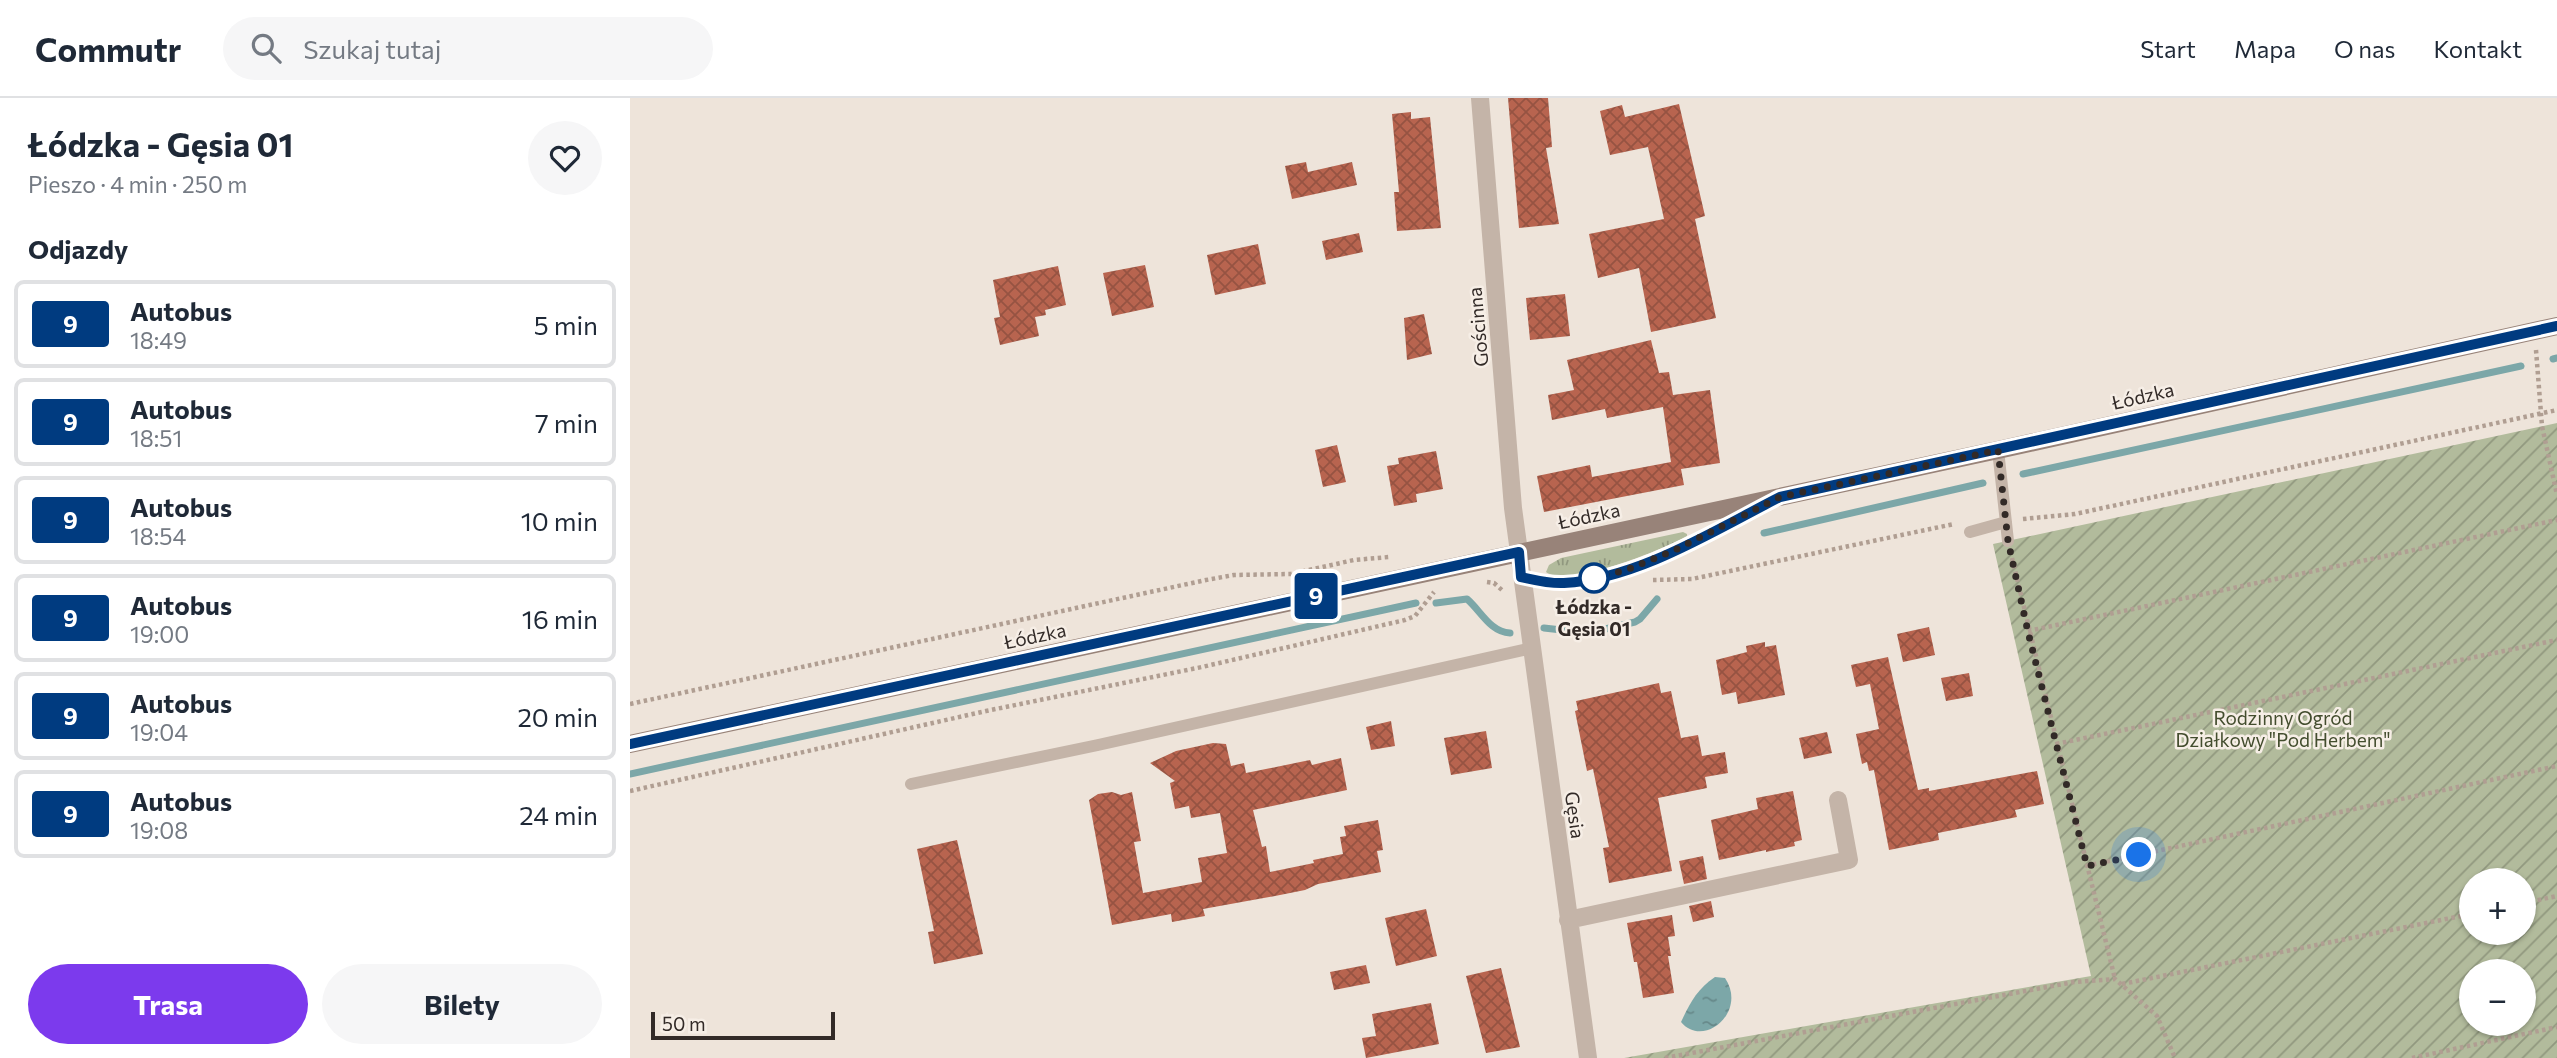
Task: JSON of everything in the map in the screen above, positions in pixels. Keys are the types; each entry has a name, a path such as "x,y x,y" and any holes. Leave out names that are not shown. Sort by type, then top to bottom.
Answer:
{"main road":[{"name":"Łódzka","path":"630,744 1998,450 2557,326"}],"street":[{"name":"Gościnna","path":"1480,98 1521,577"},
{"name":"Gęsia","path":"1521,577 1588,1058"},
{"path":"1568,920 1849,860 1838,800"}],"lane":[{"path":"1998,450 2008,541"},
{"path":"1521,577 1563,583 1626,570 1675,550 1780,497"},
{"path":"1970,532 2006,522"},
{"path":"911,784 1532,648"}],"path":[{"path":"2534,331 2542,426 2557,495"},
{"path":"2006,522 2075,514 2557,410"},
{"path":"2028,632 2557,520"},
{"path":"1651,580 1692,579 1945,525 1956,524 1970,532"},
{"path":"2008,541 2028,632 2115,979 2157,1016 2175,1058"},
{"path":"630,704 1216,578 1291,574 1354,560 1401,556"},
{"path":"1477,581 1499,586 1509,603 1525,601"},
{"path":"630,791 986,711 1202,667 1405,620 1415,616 1433,592 1441,589"},
{"path":"2056,744 2557,640"},
{"path":"2087,866 2557,766"},
{"path":"2536,900 2557,896"},
{"path":"2121,984 2459,916"},
{"path":"1665,1058 2074,982 2115,979"},
{"path":"2412,1058 2557,1027"}],"green space":[{"name":"Rodzinny Ogród Działkowy \"Pod Herbem\"","path":"2557,423 2557,1058 1624,1058 2091,976 1993,544"},
{"path":"1683,532 1687,536 1658,550 1594,572 1557,576 1546,572 1549,565 1561,558"}],"water":[{"path":"1715,977 1725,978 1731,991 1727,1014 1711,1029 1690,1029 1681,1022 1703,986"}],"building":[{"path":"1508,98 1548,98 1552,147 1546,148 1559,224 1519,228"},
{"path":"1679,104 1705,216 1695,219 1716,318 1651,332 1639,268 1598,278 1589,234 1664,219 1648,147 1610,155 1600,111 1622,105 1625,117"},
{"path":"1411,112 1411,119 1430,117 1441,228 1397,231 1394,192 1399,192 1392,114"},
{"path":"1306,162 1308,172 1352,162 1357,185 1292,199 1285,166"},
{"path":"1359,233 1363,252 1326,260 1322,241"},
{"path":"1258,244 1266,284 1215,295 1207,255"},
{"path":"1145,265 1154,307 1112,316 1103,273"},
{"path":"1058,266 1066,305 1045,310 1046,315 1035,317 1039,336 1000,345 994,318 1000,317 993,280"},
{"path":"1565,294 1570,336 1530,340 1526,298"},
{"path":"1424,314 1432,354 1407,360 1404,318"},
{"path":"1651,340 1659,373 1669,372 1673,395 1710,390 1720,463 1681,469 1684,485 1544,512 1537,476 1590,465 1592,477 1671,462 1663,407 1607,418 1605,409 1552,420 1548,395 1574,390 1567,360"},
{"path":"1337,445 1346,482 1323,487 1315,450"},
{"path":"1436,451 1443,489 1416,494 1417,502 1394,506 1387,466 1399,464 1398,458"},
{"path":"1929,627 1935,655 1903,662 1897,634"},
{"path":"1765,642 1765,647 1776,645 1785,695 1738,704 1736,692 1722,695 1716,660 1747,652 1746,646"},
{"path":"1888,657 1918,790 1929,788 1929,791 2037,771 2044,804 2015,810 2017,817 1938,833 1939,840 1889,850 1874,770 1869,771 1867,762 1862,764 1856,734 1879,729 1870,684 1856,687 1851,665"},
{"path":"1969,673 1973,696 1946,701 1941,678"},
{"path":"1659,683 1661,693 1671,691 1681,738 1698,735 1702,756 1725,752 1728,773 1705,777 1707,788 1658,798 1672,871 1609,883 1603,848 1609,847 1593,769 1587,771 1575,711 1578,710 1576,701"},
{"path":"1391,721 1395,746 1371,750 1366,727"},
{"path":"1486,731 1492,768 1451,775 1444,738"},
{"path":"1827,732 1832,753 1804,759 1799,738"},
{"path":"1213,743 1226,744 1231,766 1244,763 1246,773 1310,760 1312,765 1341,758 1347,790 1253,810 1262,847 1266,846 1270,872 1343,854 1340,837 1346,836 1344,826 1378,820 1383,850 1377,851 1381,872 1318,884 1305,890 1203,909 1205,916 1172,922 1171,914 1112,925 1089,800 1098,794 1112,792 1121,795 1132,792 1141,841 1134,842 1143,893 1202,882 1198,858 1227,853 1220,813 1191,818 1189,806 1175,809 1170,783 1175,781 1150,763 1176,751"},
{"path":"1793,791 1802,840 1794,842 1795,846 1719,860 1711,820 1758,809 1756,798"},
{"path":"957,840 983,954 934,964 928,932 934,931 917,849"},
{"path":"1703,856 1707,879 1684,884 1679,861"},
{"path":"1711,901 1714,917 1693,922 1689,906"},
{"path":"1426,909 1437,956 1396,966 1385,918"},
{"path":"1672,915 1675,936 1668,937 1671,956 1668,956 1674,993 1643,998 1627,923"},
{"path":"1366,965 1370,983 1334,990 1330,972"},
{"path":"1501,968 1520,1047 1486,1053 1466,976"},
{"path":"1431,1003 1439,1044 1366,1058 1362,1038 1376,1036 1372,1014"}],"waterway":[{"path":"2553,359 2557,358"},
{"path":"2023,474 2521,366"},
{"path":"1764,533 1983,483"},
{"path":"1436,603 1467,599 1491,625 1510,633"},
{"path":"1544,628 1588,633 1635,622 1657,599"},
{"path":"630,774 1416,603"}],"bus line":[{"name":"9","path":"630,744 1519,552 1521,577 1563,583 1594,578 1626,570 1675,550 1780,497 2557,326"}],"place":[{"name":"Łódzka - Gęsia 01","path":"1594,578"}],"route":[{"path":"1594,578 1626,570 1675,550 1780,497 1998,450 2008,541 2087,866 2139,855"}]}
